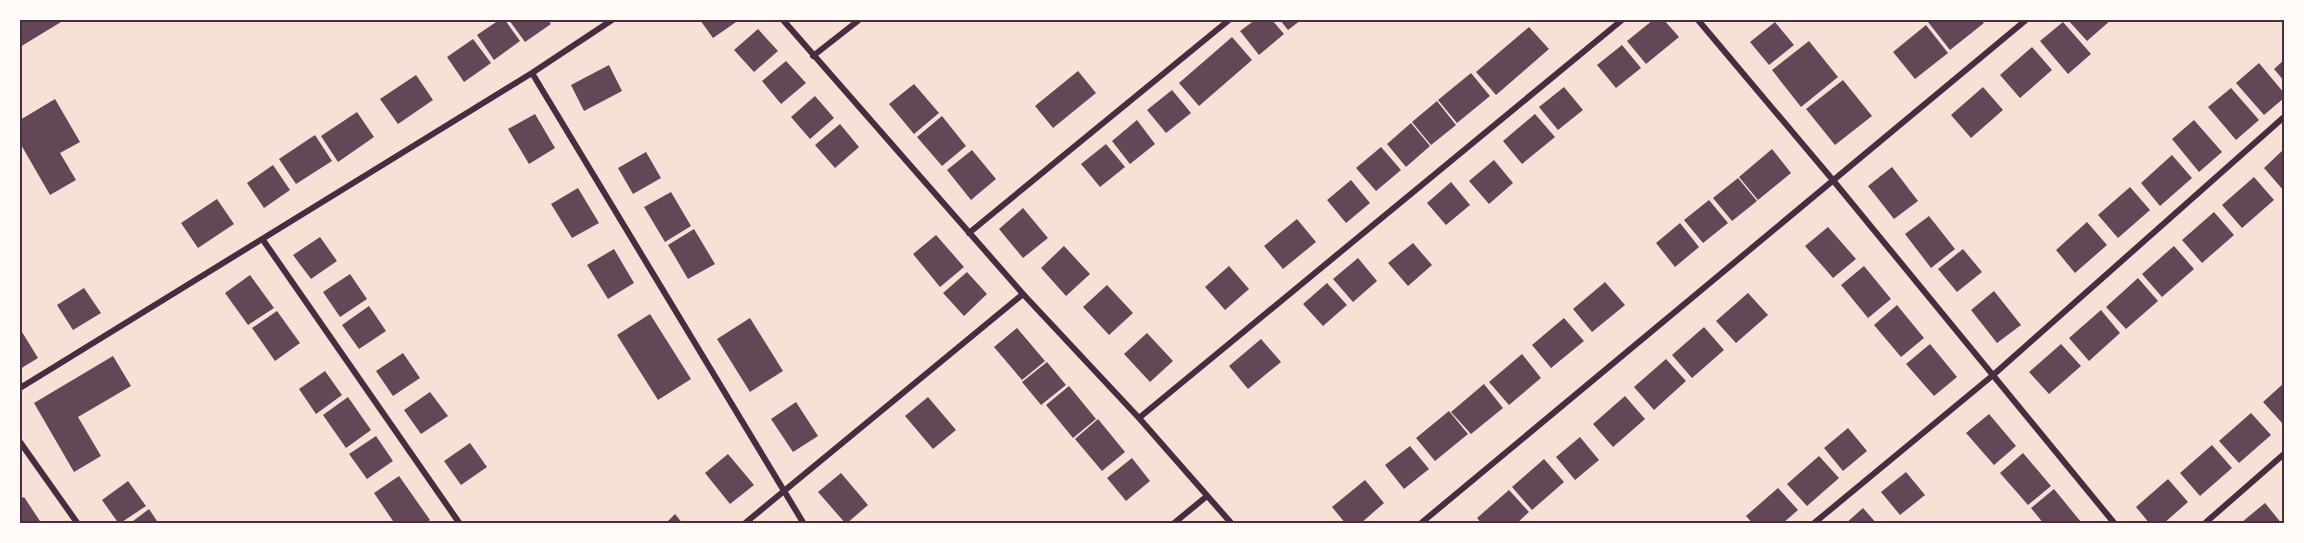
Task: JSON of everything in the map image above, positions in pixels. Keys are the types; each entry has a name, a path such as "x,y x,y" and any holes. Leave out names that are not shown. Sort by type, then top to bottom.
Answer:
{"street":[{"path":"20,388 532,73 612,20"},
{"path":"783,20 1023,294 1139,418 1232,524"},
{"path":"813,56 859,20"},
{"path":"969,233 1229,20"},
{"path":"1139,418 1622,20"},
{"path":"1698,20 1832,179 2115,524"},
{"path":"1420,524 1832,179 2026,20"},
{"path":"532,73 804,524"},
{"path":"1814,524 1992,376 2284,117"},
{"path":"263,240 460,524"},
{"path":"744,524 1023,294"},
{"path":"20,442 78,524"},
{"path":"2204,524 2284,454"},
{"path":"1173,524 1208,496"}],"building":[{"path":"20,20 59,20 61,22 20,47"},
{"path":"499,20 505,20 520,41 494,60 477,35"},
{"path":"509,20 548,20 551,24 525,42"},
{"path":"700,20 739,20 713,38"},
{"path":"1255,20 1272,20 1284,34 1259,55 1240,31"},
{"path":"1280,20 1301,20 1288,30"},
{"path":"1653,20 1664,20 1679,37 1646,64 1627,41"},
{"path":"1932,20 1980,20 1984,23 1950,50 1928,22"},
{"path":"2068,20 2111,20 2087,41"},
{"path":"1775,22 1794,45 1769,65 1750,42"},
{"path":"2063,22 2091,54 2068,74 2040,41"},
{"path":"1926,25 1948,53 1915,79 1893,52"},
{"path":"1529,27 1549,49 1496,95 1476,72"},
{"path":"758,29 778,51 754,72 734,50"},
{"path":"1232,37 1252,60 1199,106 1179,83"},
{"path":"473,39 491,63 464,82 447,57"},
{"path":"1809,41 1838,77 1801,107 1772,70"},
{"path":"1622,45 1641,68 1616,88 1597,65"},
{"path":"2032,47 2052,70 2020,98 2000,75"},
{"path":"2284,60 2284,81 2274,69"},
{"path":"786,61 806,83 781,104 762,81"},
{"path":"2259,63 2284,93 2284,98 2264,115 2236,83"},
{"path":"609,65 622,91 584,111 571,85"},
{"path":"1078,71 1096,93 1053,128 1035,106"},
{"path":"1471,73 1490,96 1457,123 1438,100"},
{"path":"416,75 433,100 398,124 380,99"},
{"path":"1843,80 1872,116 1835,145 1806,109"},
{"path":"914,84 939,113 914,134 889,104"},
{"path":"1564,87 1583,110 1558,130 1539,107"},
{"path":"1983,87 2003,110 1971,138 1951,115"},
{"path":"2231,88 2259,120 2236,140 2208,107"},
{"path":"1172,90 1191,113 1166,133 1147,110"},
{"path":"815,96 834,118 810,139 791,117"},
{"path":"55,99 80,142 60,153 76,180 50,195 20,143 20,120"},
{"path":"1437,101 1456,125 1431,145 1412,122"},
{"path":"357,112 374,137 338,162 321,136"},
{"path":"535,114 555,148 529,164 508,129"},
{"path":"1535,114 1555,137 1522,164 1503,141"},
{"path":"942,116 966,146 942,166 917,137"},
{"path":"1137,120 1155,144 1130,164 1112,141"},
{"path":"2194,120 2222,152 2199,172 2172,139"},
{"path":"1411,123 1430,146 1406,167 1387,144"},
{"path":"840,124 859,147 835,168 815,145"},
{"path":"315,135 332,161 296,184 279,159"},
{"path":"1106,144 1125,167 1100,187 1081,164"},
{"path":"1381,147 1401,170 1376,191 1356,168"},
{"path":"1772,149 1791,173 1758,200 1739,177"},
{"path":"2284,149 2284,191 2264,168"},
{"path":"972,150 996,179 971,200 947,170"},
{"path":"646,152 661,178 633,194 618,168"},
{"path":"2172,155 2192,178 2160,206 2141,183"},
{"path":"1494,160 1513,183 1489,204 1469,181"},
{"path":"273,165 290,190 264,208 247,183"},
{"path":"1892,167 1918,201 1894,219 1868,186"},
{"path":"2254,177 2274,200 2242,228 2222,205"},
{"path":"1738,178 1757,201 1732,221 1713,198"},
{"path":"1351,180 1370,203 1346,223 1327,200"},
{"path":"1451,182 1470,205 1446,225 1427,203"},
{"path":"2130,187 2150,210 2118,238 2098,215"},
{"path":"578,188 599,223 572,238 551,204"},
{"path":"671,192 691,226 665,242 644,207"},
{"path":"217,199 234,224 198,248 181,223"},
{"path":"1709,200 1728,223 1703,243 1684,220"},
{"path":"1023,208 1048,238 1023,258 999,229"},
{"path":"2214,212 2234,235 2202,263 2182,240"},
{"path":"1929,216 1955,249 1931,268 1905,234"},
{"path":"1297,219 1316,242 1283,269 1264,246"},
{"path":"2087,222 2107,245 2075,273 2056,250"},
{"path":"1680,223 1699,247 1675,267 1656,243"},
{"path":"1828,227 1856,259 1833,278 1805,246"},
{"path":"694,229 715,264 688,279 668,245"},
{"path":"936,235 964,267 940,287 913,254"},
{"path":"320,237 337,261 311,279 293,255"},
{"path":"1413,243 1432,265 1408,286 1388,263"},
{"path":"1064,246 1090,274 1066,296 1041,268"},
{"path":"2174,246 2194,269 2162,297 2142,274"},
{"path":"614,249 634,283 608,299 587,265"},
{"path":"1963,249 1982,272 1957,292 1938,269"},
{"path":"1358,258 1377,281 1353,302 1333,279"},
{"path":"1229,266 1249,289 1225,310 1205,287"},
{"path":"1864,266 1891,299 1868,318 1841,285"},
{"path":"967,272 987,294 964,316 943,293"},
{"path":"350,274 367,299 340,317 323,292"},
{"path":"250,275 274,308 248,325 225,293"},
{"path":"2138,278 2158,301 2126,329 2106,307"},
{"path":"1605,282 1625,305 1592,332 1573,309"},
{"path":"1327,283 1347,305 1323,326 1303,304"},
{"path":"1107,285 1133,313 1109,335 1083,307"},
{"path":"84,288 101,313 73,330 57,305"},
{"path":"1994,291 2021,325 1997,343 1971,310"},
{"path":"1748,293 1768,315 1736,343 1716,321"},
{"path":"1897,305 1924,338 1901,357 1874,325"},
{"path":"369,306 386,331 359,349 342,325"},
{"path":"2101,310 2120,333 2089,361 2069,338"},
{"path":"277,311 300,343 275,361 252,328"},
{"path":"650,314 691,379 658,400 617,335"},
{"path":"750,318 783,371 750,392 717,339"},
{"path":"1564,318 1584,341 1551,368 1532,345"},
{"path":"1704,327 1724,350 1692,378 1672,355"},
{"path":"1017,328 1045,361 1022,380 994,347"},
{"path":"22,332 38,358 20,369 20,334"},
{"path":"1147,333 1173,361 1150,382 1124,354"},
{"path":"1261,339 1281,362 1248,389 1229,366"},
{"path":"1930,344 1957,377 1934,396 1906,364"},
{"path":"2061,344 2081,366 2049,394 2029,372"},
{"path":"403,353 420,378 393,396 376,371"},
{"path":"1522,354 1541,378 1509,405 1489,382"},
{"path":"113,356 131,386 78,417 101,456 74,472 34,403"},
{"path":"1666,359 1686,381 1654,410 1634,387"},
{"path":"1047,362 1066,385 1041,405 1022,382"},
{"path":"325,371 342,395 316,414 299,389"},
{"path":"2284,383 2284,423 2283,424 2263,402"},
{"path":"1484,384 1503,408 1471,434 1451,412"},
{"path":"1069,386 1096,419 1073,438 1046,405"},
{"path":"430,392 448,416 421,434 404,410"},
{"path":"1625,396 1645,419 1613,447 1593,424"},
{"path":"348,397 371,430 346,448 323,415"},
{"path":"928,397 956,430 933,449 905,416"},
{"path":"796,402 818,436 793,452 771,419"},
{"path":"1449,411 1468,434 1435,461 1416,438"},
{"path":"2251,413 2271,435 2239,463 2219,441"},
{"path":"1989,414 2016,446 1994,465 1966,433"},
{"path":"1098,419 1125,452 1102,471 1075,439"},
{"path":"1848,428 1867,451 1843,471 1824,448"},
{"path":"376,436 393,461 367,479 349,454"},
{"path":"1580,437 1599,460 1575,480 1556,457"},
{"path":"470,443 487,467 461,485 444,461"},
{"path":"2212,445 2232,468 2200,496 2180,473"},
{"path":"1410,446 1429,469 1404,489 1385,465"},
{"path":"2023,453 2051,486 2028,505 2000,473"},
{"path":"728,454 754,485 730,504 705,473"},
{"path":"1819,456 1839,478 1807,506 1787,484"},
{"path":"1132,458 1150,481 1126,501 1107,478"},
{"path":"1544,459 1564,482 1532,510 1512,487"},
{"path":"1906,472 1925,495 1900,515 1881,492"},
{"path":"841,473 868,505 846,524 818,492"},
{"path":"399,476 430,520 425,524 395,524 374,493"},
{"path":"2168,479 2188,502 2163,524 2150,524 2136,507"},
{"path":"1365,480 1384,503 1360,524 1346,524 1332,507"},
{"path":"128,481 146,506 119,524 102,500"},
{"path":"1778,488 1798,510 1782,524 1753,524 1746,516"},
{"path":"2054,489 2081,522 2079,524 2044,524 2031,508"},
{"path":"1509,490 1529,512 1516,524 1482,524 1477,518"},
{"path":"24,497 40,521 37,524 20,524 20,499"},
{"path":"2265,503 2282,524 2244,524 2242,522"},
{"path":"1863,508 1877,524 1845,524"},
{"path":"149,509 159,524 129,524"},
{"path":"675,514 683,524 665,524"}]}
